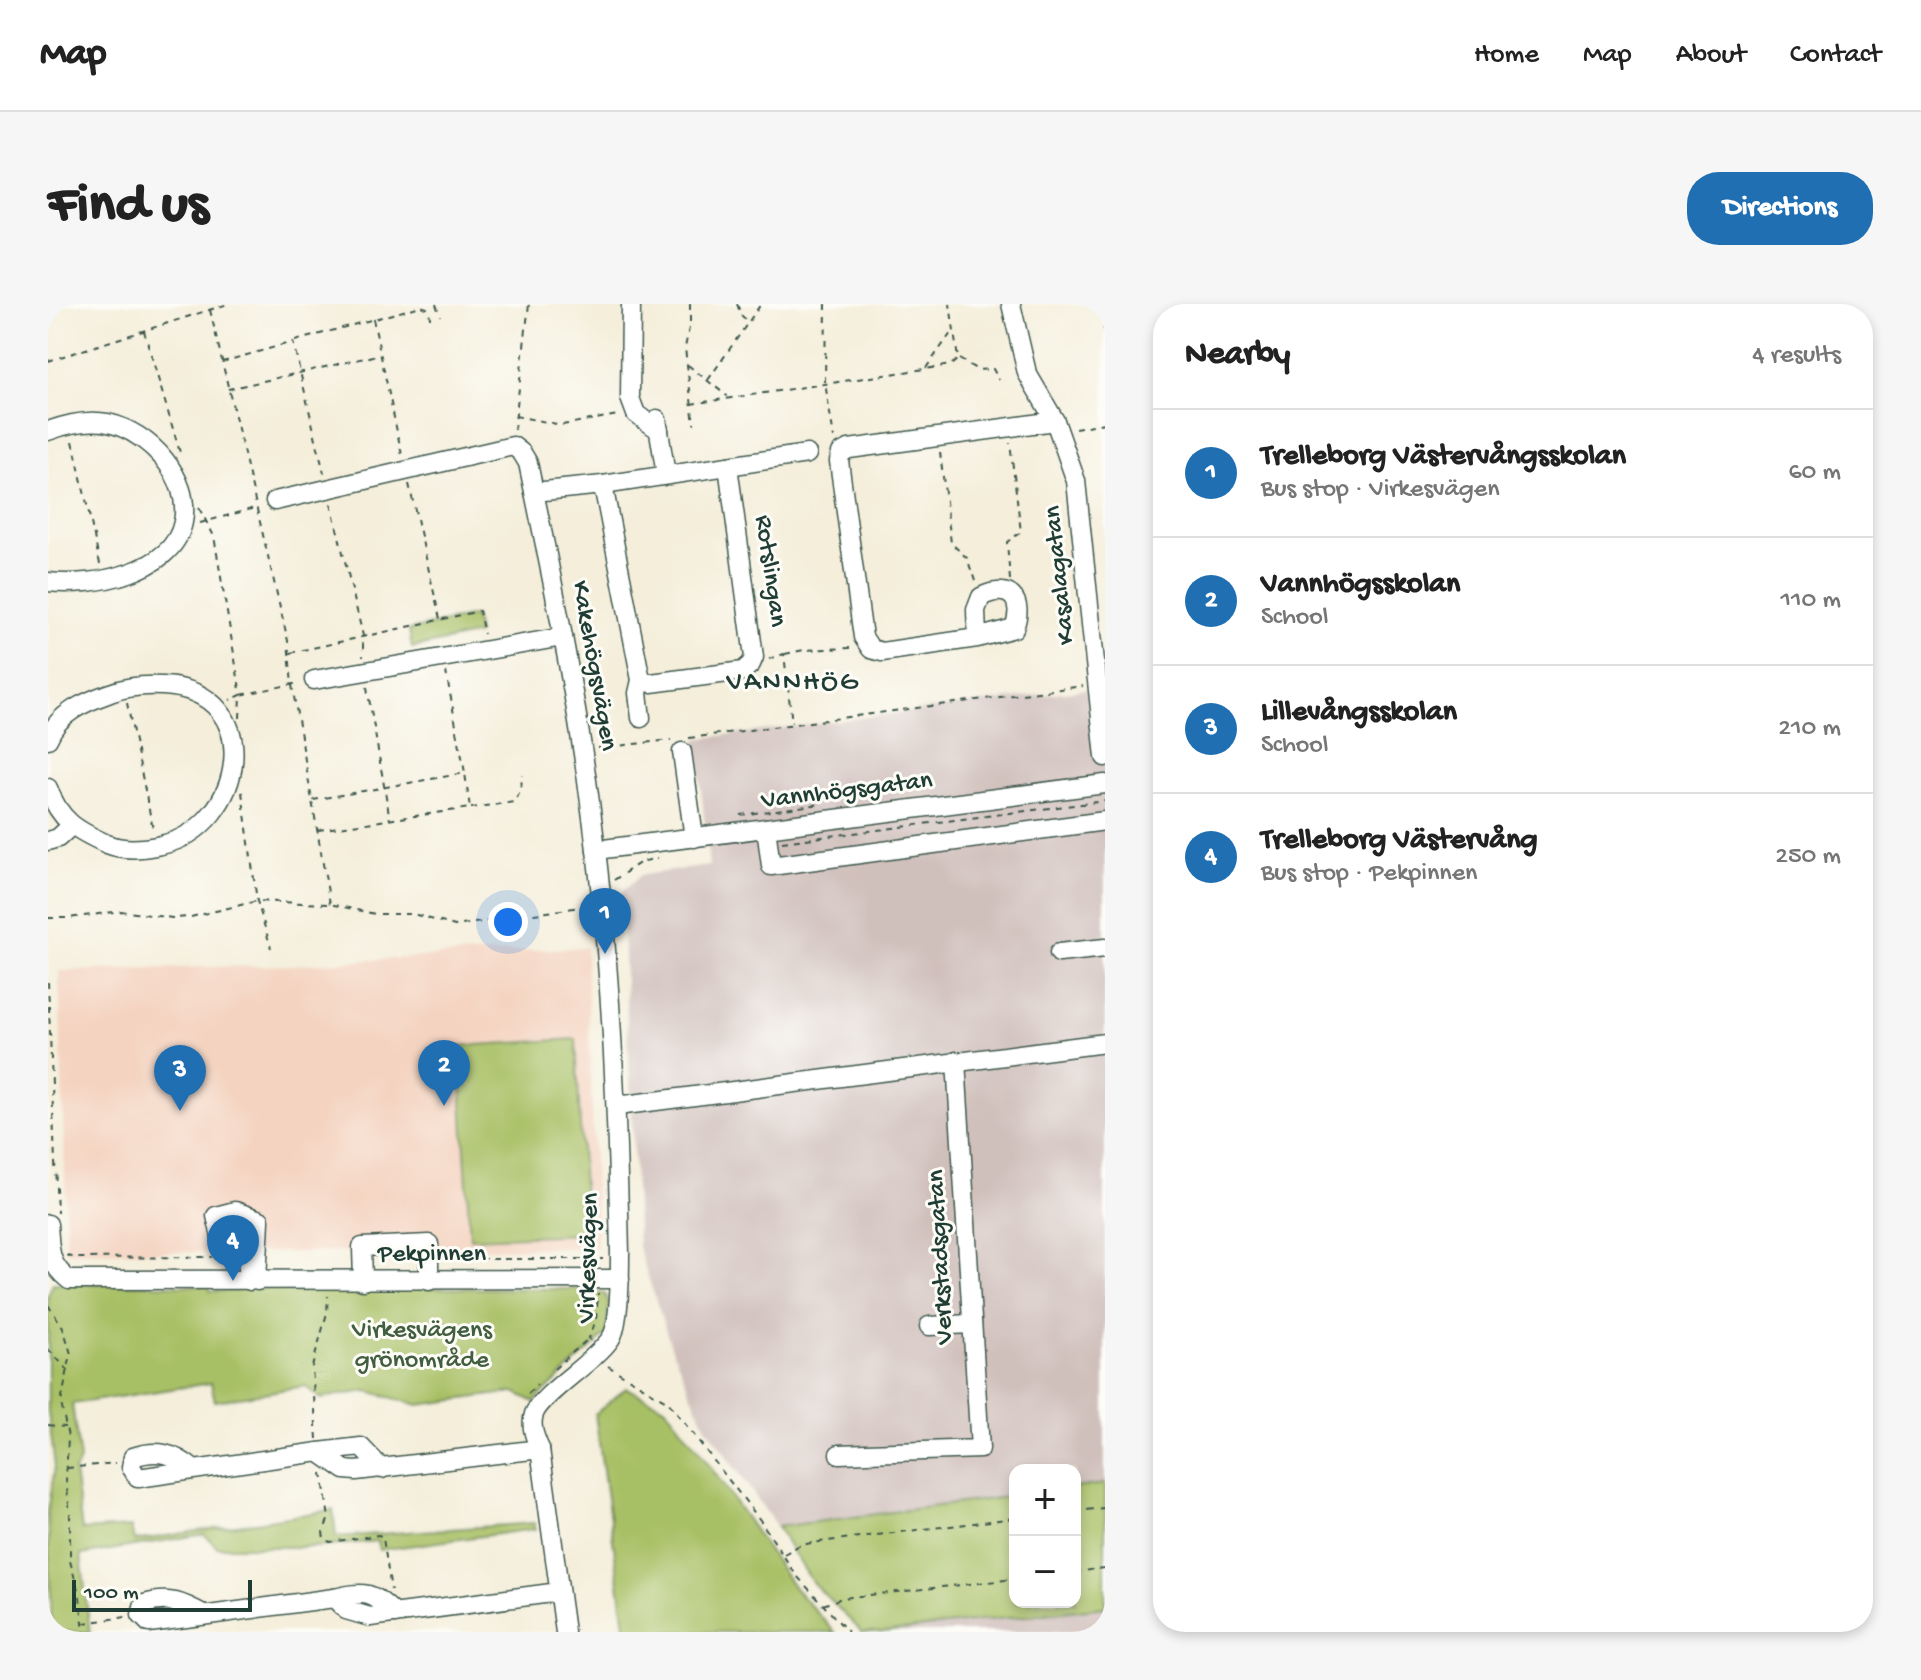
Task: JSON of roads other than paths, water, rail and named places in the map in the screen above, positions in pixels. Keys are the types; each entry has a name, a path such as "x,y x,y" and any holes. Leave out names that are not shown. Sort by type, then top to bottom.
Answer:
{"street":[{"path":"631,304 630,398 636,414 659,430"},
{"name":"Kasalagatan","path":"1011,304 1027,373 1055,421 1078,491 1105,757"},
{"path":"630,391 652,411 658,421 666,475"},
{"path":"977,638 976,610 981,597 995,590 1006,591 1019,616 1014,628 977,638 882,652 871,649 863,637 839,461 841,453 849,449 1055,421"},
{"path":"48,431 69,424 108,423 133,433 153,447 169,465 184,505 183,524 170,547 159,558 121,576 103,580 76,584 48,582"},
{"name":"Kakehögsvägen","path":"275,501 513,446 522,453 528,463 563,637 596,850"},
{"path":"534,492 603,485 807,454"},
{"name":"Rotslingan","path":"641,680 651,683 743,671 754,657 728,466"},
{"path":"603,485 641,680 638,693 641,718"},
{"path":"314,680 563,637"},
{"path":"48,739 61,719 82,704 124,688 185,687 217,705 227,719 232,736 231,775 224,795 210,817 194,832 157,846 135,850 112,846 71,826 54,803 48,788"},
{"path":"682,752 694,838"},
{"name":"Vannhögsgatan","path":"596,850 694,838 767,836 1105,784"},
{"path":"767,836 771,866 1105,821"},
{"path":"48,841 58,838 71,826"},
{"name":"Virkesvägen","path":"565,1632 540,1449 533,1435 534,1413 599,1353 614,1335 620,1279 617,1106 596,850"},
{"path":"1059,953 1105,948"},
{"path":"617,1106 1105,1043"},
{"name":"Verkstadsgatan","path":"839,1454 980,1449 956,1061"},
{"name":"Pekpinnen","path":"48,1224 50,1259 57,1271 69,1280 620,1279"},
{"path":"363,1281 362,1247 429,1244 429,1281"},
{"path":"929,1326 972,1324"},
{"path":"132,1461 131,1467 138,1478 319,1452 345,1470 382,1469 540,1449"},
{"path":"141,1615 149,1623 334,1598 346,1610 360,1616 559,1592"}],"place":[{"name":"Trelleborg Västervångsskolan","path":"605,954"},
{"name":"Vannhögsskolan","path":"444,1106"},
{"name":"Lillevångsskolan","path":"180,1111"},
{"name":"Trelleborg Västervång","path":"233,1281"}],"district":[{"name":"VANNHÖG","path":"793,683"}],"park label":[{"name":"Virkesvägens grönområde","path":"422,1346"}]}
